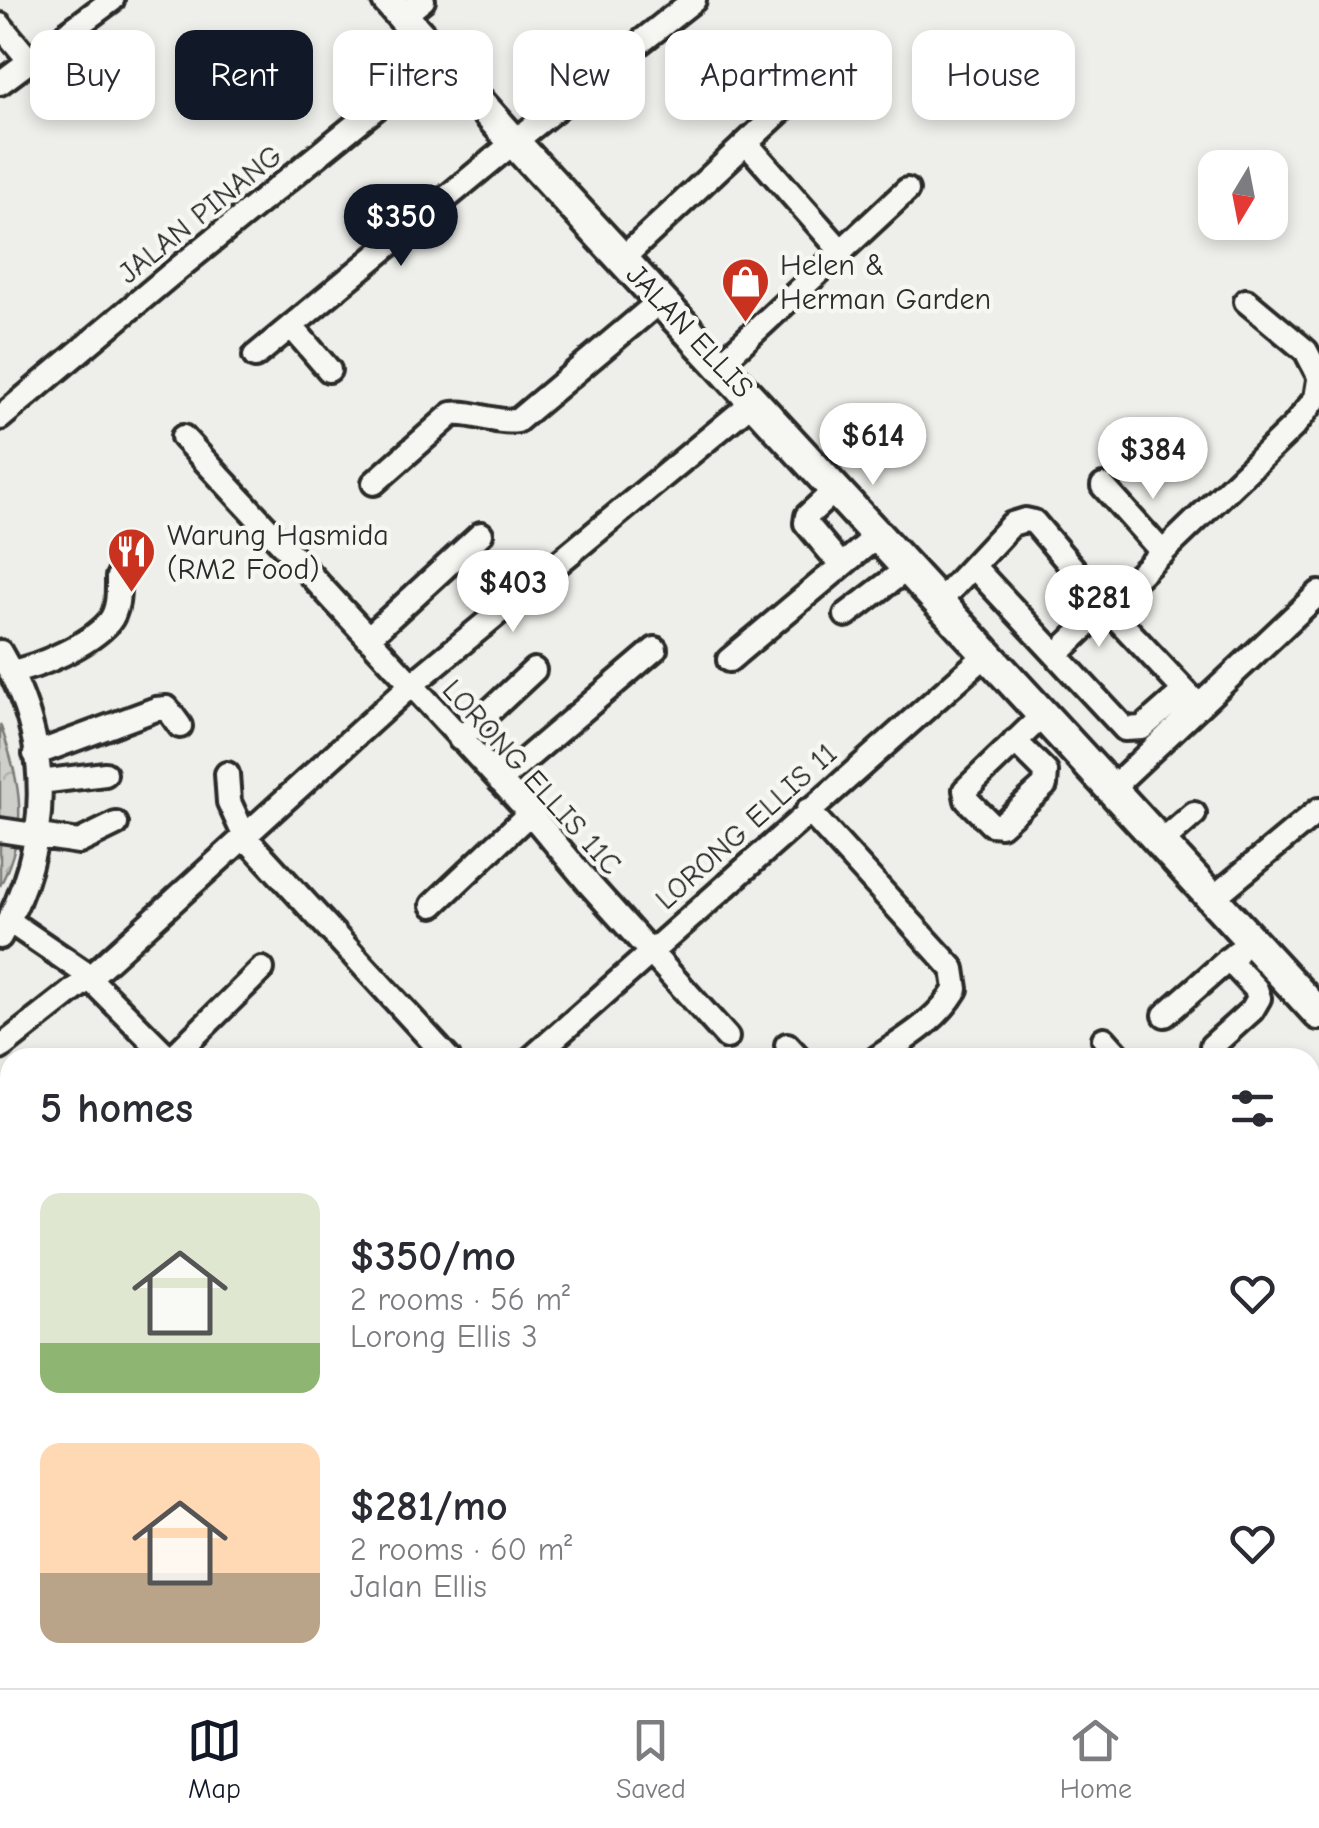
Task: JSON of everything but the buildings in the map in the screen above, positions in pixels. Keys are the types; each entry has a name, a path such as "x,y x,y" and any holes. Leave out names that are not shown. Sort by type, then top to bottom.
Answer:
{"main road":[{"name":"JALAN ELLIS","path":"405,5 421,30"},
{"name":"JALAN ELLIS","path":"493,118 1213,898 1239,950 1319,1014"}],"street":[{"path":"71,30 112,0"},
{"path":"256,356 514,142 694,0"},
{"path":"0,25 30,60 0,83"},
{"name":"JALAN PINANG","path":"0,418 361,120"},
{"path":"622,258 772,120"},
{"path":"747,144 842,252"},
{"path":"720,364 908,190"},
{"path":"374,482 452,414 517,421 661,300"},
{"path":"1056,655 1294,426 1316,398 1319,378 1313,345 1246,301"},
{"path":"291,326 329,370"},
{"path":"0,1048 90,978 410,686 754,401"},
{"name":"LORONG ELLIS 11C","path":"184,437 530,813 727,1037"},
{"path":"1103,486 1163,553"},
{"path":"835,490 807,516 806,523 841,565"},
{"path":"940,600 1012,524 1034,522 1191,698"},
{"path":"368,638 482,534"},
{"path":"729,660 877,536"},
{"path":"974,567 1125,730 1134,731 1191,698 1319,593"},
{"path":"846,615 908,568"},
{"path":"6,662 29,668 75,646 108,623 116,610 118,577"},
{"path":"500,782 655,650"},
{"name":"LORONG ELLIS 11","path":"549,1048 650,952 987,654"},
{"path":"6,662 31,723 40,782 38,837 28,878 5,929 90,978 160,1048"},
{"path":"460,739 534,670"},
{"path":"1112,787 1191,698"},
{"path":"36,754 156,709 167,708 180,726"},
{"path":"1016,741 1044,714"},
{"path":"40,782 105,774"},
{"path":"227,774 228,802 245,838 439,1048"},
{"path":"808,810 953,969 956,989 948,1002 934,1018 892,1048"},
{"path":"1213,898 1319,810"},
{"path":"433,905 530,813"},
{"path":"1162,842 1194,814"},
{"path":"0,830 79,842 116,824"},
{"path":"1165,1016 1239,950 1259,998 1252,1010 1212,1046"},
{"path":"180,1048 262,970"},
{"path":"1104,1039 1112,1048"}],"green space":[{"path":"0,724 17,786 19,825 16,845 0,886"}],"place":[{"name":"Helen & Herman Garden","path":"745,324"},
{"name":"Warung Hasmida (RM2 Food)","path":"132,594"}]}
